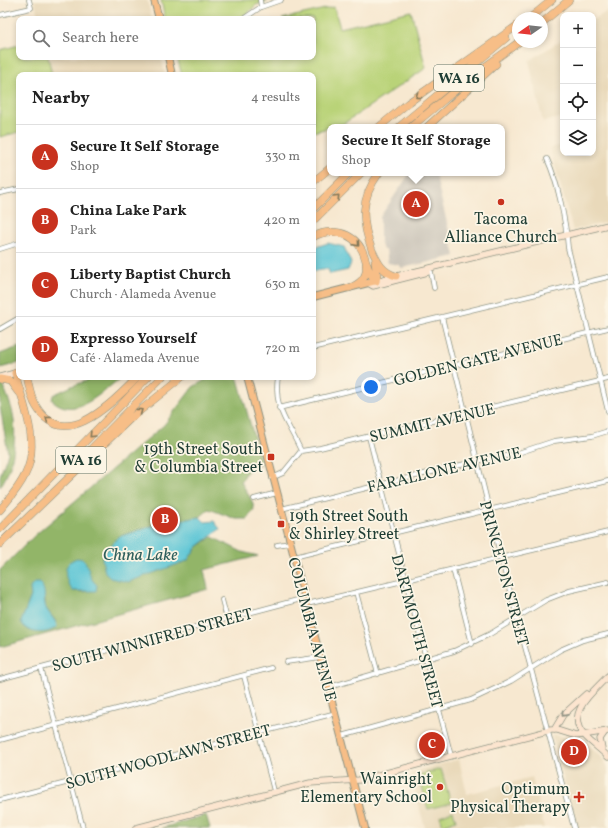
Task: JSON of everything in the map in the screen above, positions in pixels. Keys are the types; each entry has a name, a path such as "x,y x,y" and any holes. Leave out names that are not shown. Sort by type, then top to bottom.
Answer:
{"highway":[{"path":"537,12 552,0"},
{"path":"548,18 569,0"},
{"path":"383,124 408,103 512,29"},
{"name":"WA 16","path":"403,124 512,33"},
{"name":"WA 16","path":"415,124 475,74 512,48"},
{"path":"430,124 513,48"},
{"path":"316,180 327,170"},
{"path":"316,206 346,176"},
{"path":"316,218 358,176"},
{"path":"377,176 369,191 365,209 365,232 381,268 386,273 396,276"},
{"path":"376,281 377,273 368,226 368,208 374,187 381,176"},
{"path":"316,236 324,232 343,234 352,238 360,247 371,276 376,281"},
{"path":"349,288 359,283 364,278 366,261"},
{"path":"0,378 10,381 22,400 29,415 34,434 35,448 33,463 27,481 0,516"},
{"path":"0,510 18,488 28,468 31,455 31,440 18,380"},
{"path":"28,380 35,406 53,423 64,426 76,424 92,418 135,380"},
{"path":"31,394 32,380"},
{"name":"WA 16","path":"0,530 145,380"},
{"name":"WA 16","path":"0,544 159,380"},
{"path":"0,544 131,418 178,380"}],"main road":[{"path":"154,0 158,16"},
{"path":"169,60 171,72"},
{"path":"316,295 608,225"},
{"path":"368,283 373,286 431,272 436,267"},
{"path":"0,378 16,372"},
{"name":"COLUMBIA AVENUE","path":"248,380 272,478 321,656 365,828"},
{"path":"604,752 585,736 580,729 579,711 585,699 608,676"},
{"path":"554,730 558,722 573,705 600,685"},
{"path":"136,828 274,791 316,782 353,782 547,731 554,730 573,736 585,736 606,731"},
{"path":"606,731 600,739 600,745 608,757"}],"street":[{"path":"0,15 31,8 29,0"},
{"path":"260,0 261,7"},
{"path":"248,16 261,7 281,0"},
{"path":"547,159 553,174 567,235 568,248 608,411"},
{"path":"0,193 16,189"},
{"path":"0,249 16,245"},
{"path":"431,272 434,288"},
{"path":"316,347 608,277"},
{"name":"PRINCETON STREET","path":"442,317 501,558 574,828"},
{"path":"0,329 16,320"},
{"name":"GOLDEN GATE AVENUE","path":"279,408 608,328"},
{"name":"SUMMIT AVENUE","path":"301,451 315,450 601,381 608,378"},
{"path":"272,478 283,473 301,451 279,408 276,394 278,380"},
{"name":"FARALLONE AVENUE","path":"281,509 381,484 512,455 554,441 592,436 608,431"},
{"name":"DARTMOUTH STREET","path":"369,436 392,533 451,756"},
{"path":"294,557 608,481"},
{"path":"254,499 276,493"},
{"name":"SOUTH WINNIFRED STREET","path":"0,679 227,619 306,601 356,592 608,532"},
{"path":"277,545 290,542"},
{"path":"453,569 472,644"},
{"path":"329,687 426,660 472,644 554,596 608,582"},
{"path":"356,592 378,674"},
{"path":"222,600 227,619"},
{"path":"342,736 439,709 491,691 567,646 608,634"},
{"path":"286,662 321,656"},
{"path":"41,668 83,828"},
{"path":"0,740 270,668"},
{"path":"244,676 274,791"},
{"name":"SOUTH WOODLAWN STREET","path":"0,800 336,713"}],"shaded area":[{"path":"34,0 147,0 151,16 38,16"},
{"path":"608,11 608,222 573,230 550,148 560,146 560,156 596,156 596,18"},
{"path":"560,41 560,118 543,122 529,61"},
{"path":"49,60 162,60 164,72 51,72"},
{"path":"408,176 436,176 455,256 402,268 399,265 388,263 386,250 383,250 380,241 380,217"},
{"path":"555,735 583,743 600,755 605,762 608,768 608,828 577,828 552,736"},
{"name":"Wainright Elementary School","path":"459,759 467,794 532,777 544,828 425,828 410,773"}],"green space":[{"path":"161,0 269,0 256,5 247,14 242,16 164,16"},
{"path":"334,7 340,28 411,11 426,68 343,124 327,124 327,128 316,131 316,72 181,72 178,60 316,60 316,16 295,16"},
{"path":"16,46 16,60 49,60 51,72 16,72 16,133 0,137 0,50"},
{"path":"16,348 16,364 0,368 0,354"},
{"path":"89,380 118,380 98,396 80,406 70,408 61,406 52,400 53,395"},
{"path":"205,380 238,380 261,463 247,471 241,482 252,501 254,509 247,519 236,519 209,509 200,517 158,524 118,537 169,567 187,561 197,547 212,537 242,552 258,556 204,570 208,589 0,647 0,570 34,536 164,425 193,387","holes":["88,570 90,578 96,585 85,592 74,591 68,585","31,596 45,597 45,607 57,623 24,614"]},
{"path":"3,384 12,410 15,432 11,461 5,479 0,487 0,476 8,453 0,406 0,385"},
{"path":"441,769 451,803 428,809 419,775"},
{"path":"453,811 456,820 443,825 440,816"},
{"path":"206,815 210,828 162,828"}],"water":[{"path":"328,243 344,247 351,263 348,270 330,274 328,269 316,271 316,247"},
{"name":"China Lake","path":"200,517 205,522 214,521 220,529 197,547 187,561 128,582 110,578 105,572 102,560 103,555 118,537 158,524"},
{"path":"77,558 83,559 85,562 90,576 97,585 96,591 73,591 70,587 66,577 66,568 72,560"},
{"path":"34,583 39,583 43,588 46,607 57,627 53,630 43,632 32,631 21,622 31,596 30,588"}],"place":[{"name":"Tacoma Alliance Church","path":"501,202"},
{"name":"Secure It Self Storage","path":"416,204"},
{"name":"19th Street South & Columbia Street","path":"271,457"},
{"name":"China Lake Park","path":"165,520"},
{"name":"19th Street South & Shirley Street","path":"281,524"},
{"name":"Liberty Baptist Church","path":"432,745"},
{"name":"Expresso Yourself","path":"574,752"},
{"name":"Wainright Elementary School","path":"440,787"},
{"name":"Optimum Physical Therapy","path":"579,797"}]}
